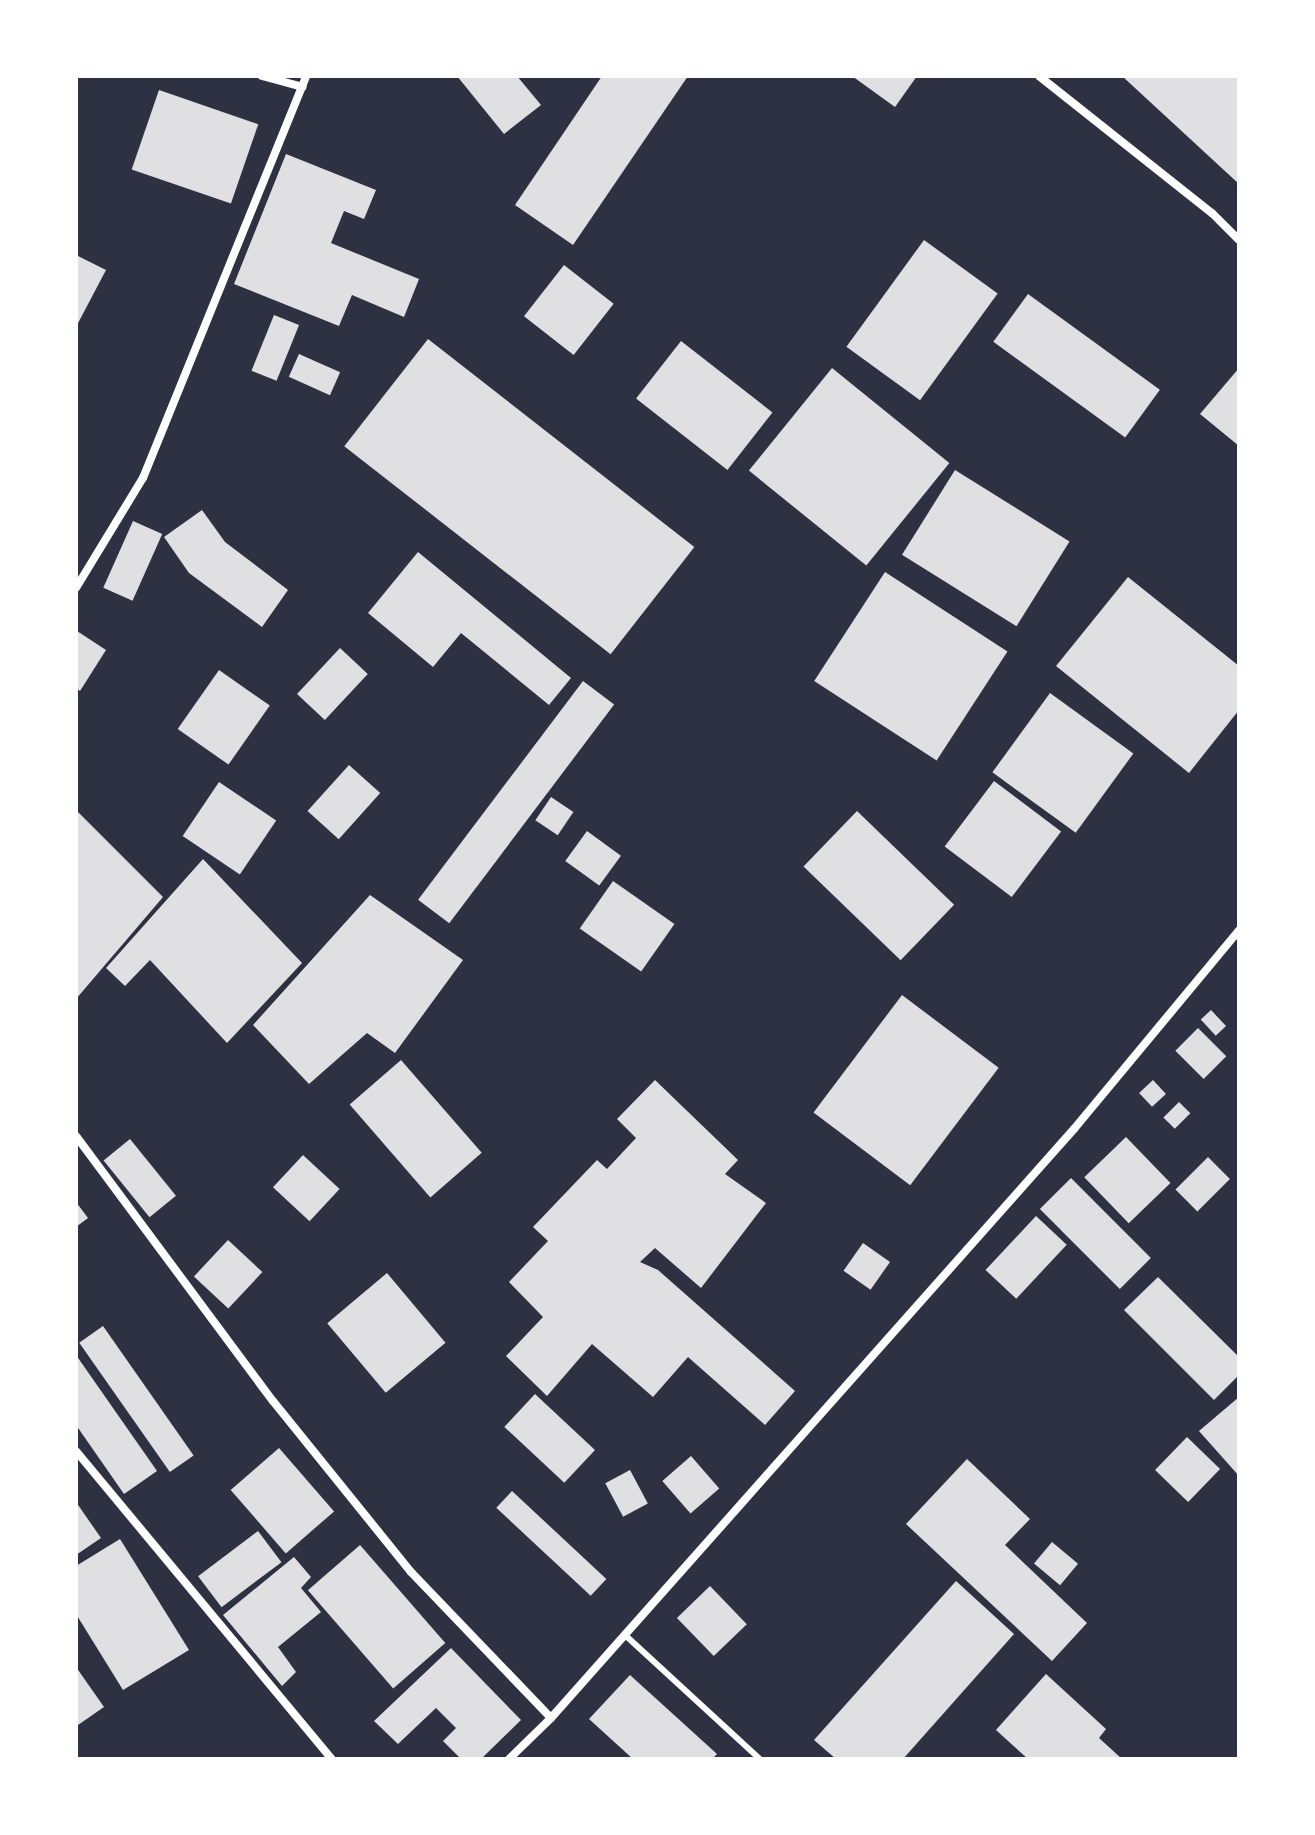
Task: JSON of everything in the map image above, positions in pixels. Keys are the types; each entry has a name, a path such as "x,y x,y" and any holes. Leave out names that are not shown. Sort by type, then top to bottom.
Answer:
{"street":[{"path":"262,76 303,87"},
{"path":"76,588 143,478 306,76"},
{"path":"1039,76 1212,213 1239,240"},
{"path":"509,1759 551,1718 1074,1129 1239,930"},
{"path":"76,1136 273,1401 411,1572 551,1718"},
{"path":"76,1451 332,1759"}],"lane":[{"path":"625,1635 760,1759"}],"building":[{"path":"457,76 517,76 541,105 504,134"},
{"path":"602,76 688,76 573,245 515,205"},
{"path":"852,76 917,76 895,107"},
{"path":"1122,76 1239,76 1239,184"},
{"path":"159,90 258,124 231,204 132,169"},
{"path":"286,154 376,190 364,219 344,211 331,243 419,279 404,317 352,295 339,326 234,284"},
{"path":"924,240 998,293 920,400 846,347"},
{"path":"76,255 106,270 76,327"},
{"path":"564,265 614,304 574,355 524,316"},
{"path":"1028,294 1160,390 1125,438 993,342"},
{"path":"274,315 299,325 277,381 252,371"},
{"path":"428,339 694,547 611,654 344,446"},
{"path":"681,341 772,412 727,470 636,399"},
{"path":"299,354 340,372 330,395 289,377"},
{"path":"832,368 949,463 866,566 749,471"},
{"path":"1239,368 1239,446 1200,414"},
{"path":"955,470 1069,542 1016,626 902,555"},
{"path":"202,510 225,542 288,590 262,627 189,573 164,537"},
{"path":"133,521 162,534 133,601 103,588"},
{"path":"418,552 571,678 549,705 461,633 433,667 368,613"},
{"path":"885,572 1007,652 937,761 814,681"},
{"path":"1128,577 1239,666 1239,710 1189,773 1056,666"},
{"path":"77,631 106,650 80,691 76,688"},
{"path":"340,648 368,674 325,720 297,694"},
{"path":"219,670 270,706 228,765 178,729"},
{"path":"583,681 614,704 449,923 418,900"},
{"path":"1050,693 1133,754 1076,833 992,772"},
{"path":"349,765 380,793 339,839 308,811"},
{"path":"994,781 1061,832 1012,897 945,846"},
{"path":"219,782 276,821 240,874 183,836"},
{"path":"551,797 573,812 558,835 535,820"},
{"path":"76,810 163,897 76,999"},
{"path":"857,811 954,905 901,960 804,866"},
{"path":"587,831 621,856 599,886 565,861"},
{"path":"203,859 302,963 227,1043 150,960 125,986 106,968"},
{"path":"613,881 674,924 641,972 580,929"},
{"path":"370,895 463,960 395,1053 367,1033 309,1084 253,1025"},
{"path":"902,995 999,1068 910,1185 814,1112"},
{"path":"1211,1010 1226,1026 1216,1036 1201,1020"},
{"path":"1198,1028 1226,1056 1204,1079 1175,1051"},
{"path":"401,1060 482,1153 430,1197 350,1105"},
{"path":"655,1080 738,1160 725,1174 766,1203 701,1288 655,1248 640,1262 658,1270 795,1391 765,1425 688,1357 653,1397 592,1344 547,1396 506,1356 543,1317 509,1282 548,1241 533,1227 597,1160 607,1169 636,1138 617,1119"},
{"path":"1153,1080 1166,1094 1152,1107 1139,1093"},
{"path":"1179,1102 1190,1113 1175,1129 1163,1118"},
{"path":"1126,1137 1170,1183 1129,1223 1084,1177"},
{"path":"130,1139 176,1196 150,1217 104,1160"},
{"path":"303,1155 340,1189 310,1221 273,1187"},
{"path":"1208,1157 1230,1179 1197,1211 1175,1190"},
{"path":"1071,1178 1151,1258 1120,1289 1040,1209"},
{"path":"76,1202 88,1218 76,1227"},
{"path":"1036,1216 1067,1245 1016,1299 986,1270"},
{"path":"228,1240 262,1272 228,1309 194,1277"},
{"path":"863,1243 890,1262 871,1290 843,1271"},
{"path":"387,1273 445,1343 386,1393 327,1323"},
{"path":"1158,1277 1239,1357 1239,1375 1214,1400 1124,1310"},
{"path":"103,1326 194,1455 170,1472 79,1343"},
{"path":"76,1355 157,1471 124,1494 76,1425"},
{"path":"535,1394 595,1450 564,1483 504,1427"},
{"path":"1239,1397 1239,1476 1199,1431"},
{"path":"1187,1437 1220,1469 1188,1502 1155,1470"},
{"path":"279,1448 334,1511 286,1553 231,1490"},
{"path":"691,1456 719,1488 691,1513 662,1481"},
{"path":"967,1459 1030,1519 1005,1545 1087,1623 1052,1661 906,1524"},
{"path":"630,1470 648,1504 623,1517 605,1483"},
{"path":"512,1491 606,1579 591,1596 496,1508"},
{"path":"76,1502 101,1538 76,1555"},
{"path":"258,1531 281,1562 222,1607 198,1576"},
{"path":"120,1539 189,1650 123,1690 76,1614 76,1566"},
{"path":"1052,1542 1078,1564 1060,1585 1034,1563"},
{"path":"360,1545 445,1643 393,1688 308,1590"},
{"path":"294,1557 311,1577 301,1588 321,1612 278,1647 296,1672 282,1686 223,1615"},
{"path":"956,1581 1014,1634 903,1759 836,1759 814,1740"},
{"path":"710,1586 747,1624 714,1656 677,1618"},
{"path":"451,1648 521,1720 481,1759 461,1759 443,1741 456,1728 436,1708 398,1744 374,1721"},
{"path":"76,1667 104,1707 78,1725 76,1723"},
{"path":"1046,1674 1106,1729 1099,1738 1122,1759 1028,1759 996,1730"},
{"path":"630,1675 717,1754 712,1759 633,1759 589,1719"}]}
